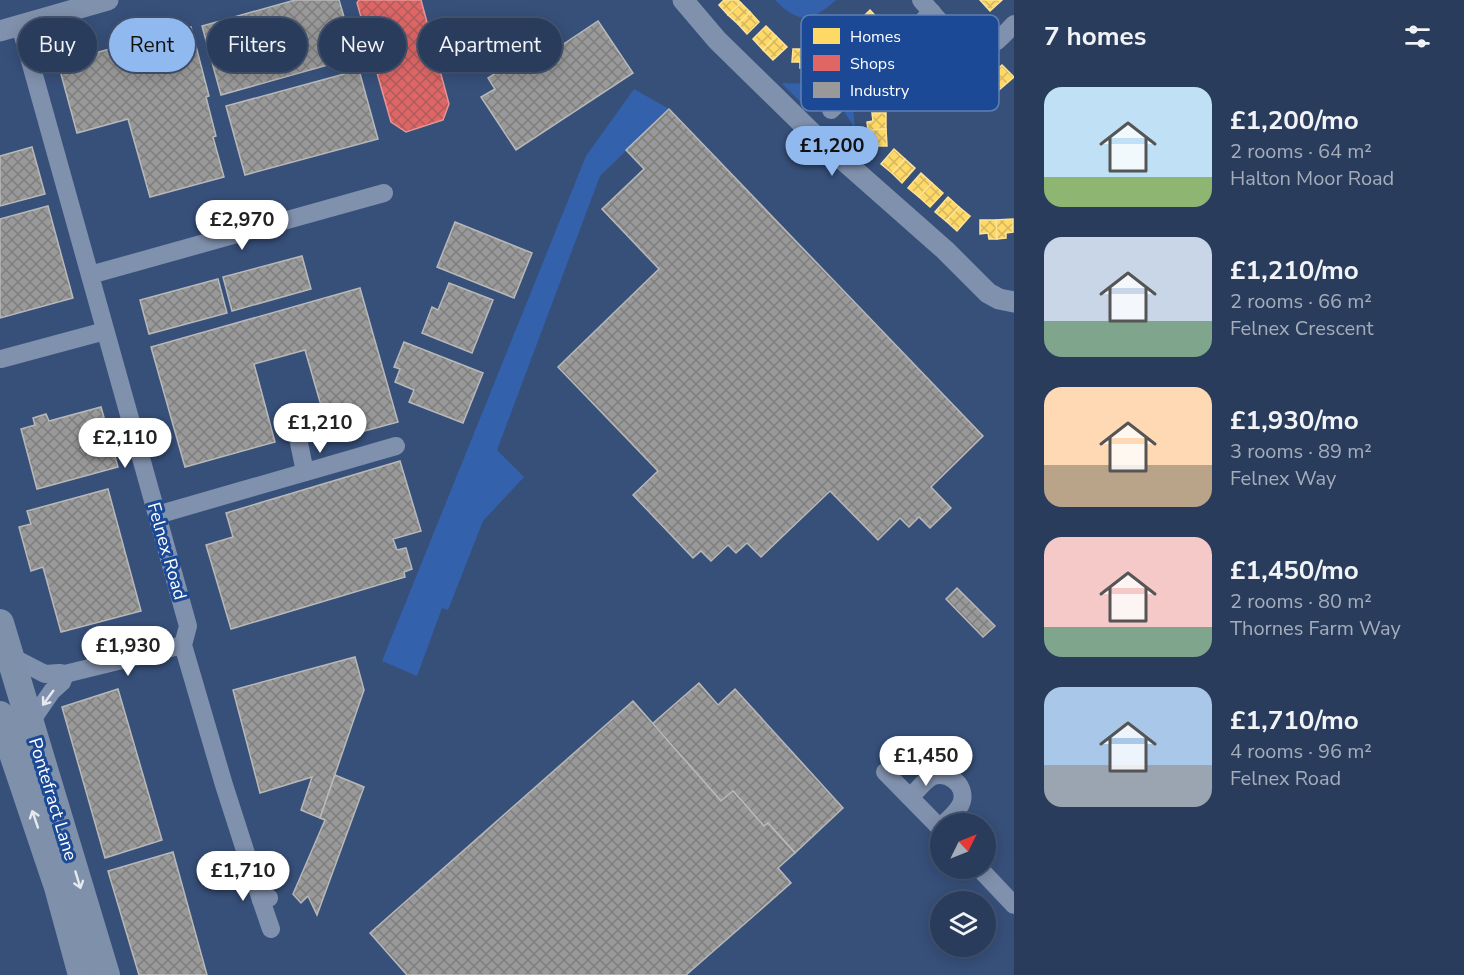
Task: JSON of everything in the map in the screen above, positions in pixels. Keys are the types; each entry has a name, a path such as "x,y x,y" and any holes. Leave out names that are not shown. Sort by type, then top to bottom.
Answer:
{"highway":[{"name":"Pontefract Lane","path":"0,623 106,975"},
{"name":"Pontefract Lane","path":"0,715 58,888 82,975"}],"street":[{"path":"10,28 108,0"},
{"path":"683,0 717,40 809,130 945,250 988,293 999,299 1014,302"},
{"path":"999,39 1014,24"},
{"name":"Felnex Road","path":"10,28 90,275 188,626 183,645 224,785 265,899 271,929"},
{"path":"90,275 384,193"},
{"path":"1,360 105,331"},
{"path":"299,443 305,472"},
{"path":"157,515 396,446"},
{"path":"10,656 45,674 65,674 183,645"},
{"path":"30,723 62,682 65,674"},
{"path":"885,772 930,818"},
{"path":"910,797 926,782 938,775 951,778 961,788 962,802 955,813"},
{"path":"989,879 1014,905"}],"shaded area":[{"path":"775,0 836,0 819,13 801,15 801,17"},
{"path":"782,84 801,84 801,102"},
{"path":"634,89 669,109 600,176 497,450 524,477 483,521 448,610 442,608 417,676 382,661 586,156"},
{"path":"845,111 853,111 857,154 841,138 853,125"}],"building: Homes":[{"path":"724,0 738,0 741,3 728,15 719,5"},
{"path":"980,0 1002,0 990,11"},
{"path":"741,3 750,12 738,24 728,15"},
{"path":"870,10 875,15 865,15"},
{"path":"750,12 759,22 747,34 738,24"},
{"path":"766,26 776,36 763,50 753,39"},
{"path":"776,36 787,47 773,60 763,50"},
{"path":"793,49 801,49 801,68 800,62 792,62"},
{"path":"1002,65 1014,77 999,90 999,68"},
{"path":"872,113 886,113 886,129 868,130 867,122 873,121"},
{"path":"886,129 887,146 874,146 874,138 868,139 868,130"},
{"path":"894,149 905,159 892,173 881,164"},
{"path":"905,159 915,168 902,183 892,173"},
{"path":"921,173 932,183 919,197 908,188"},
{"path":"932,183 943,193 930,207 919,197"},
{"path":"948,197 959,207 946,221 935,212"},
{"path":"959,207 970,216 957,231 946,221"},
{"path":"1013,219 1013,232 1006,233 1006,238 997,239 996,220"},
{"path":"980,220 996,220 997,239 989,239 988,233 980,234"}],"building: Shops":[{"path":"359,0 421,0 426,18 418,18 418,72 440,72 449,104 443,120 406,132 391,122 377,72 406,72 406,18 361,18 357,3"}],"building: Industry":[{"path":"295,0 339,0 344,18 319,18 319,67 307,71 307,18 231,18"},
{"path":"598,21 633,73 516,150 481,97 495,89 488,78 497,72 562,72 562,45"},
{"path":"207,25 207,44 202,26"},
{"path":"195,42 209,96 206,97 216,136 213,137 224,177 150,197 128,119 77,133 60,72 97,72 97,52 109,49 109,72 195,72"},
{"path":"215,72 303,72 221,95"},
{"path":"352,72 360,72 378,139 245,175 226,106"},
{"path":"669,109 983,436 931,487 951,508 930,528 919,517 909,527 900,518 878,540 830,491 761,557 747,543 736,553 728,545 711,561 701,551 693,558 633,495 658,471 558,367 659,269 602,209 644,169 626,150"},
{"path":"32,147 45,194 0,206 0,156"},
{"path":"48,206 73,298 0,318 0,219"},
{"path":"455,222 532,253 514,298 437,267"},
{"path":"302,256 311,289 232,311 223,277"},
{"path":"218,279 227,313 149,334 140,300"},
{"path":"449,283 493,300 472,353 422,333 432,307 438,310"},
{"path":"360,288 398,422 331,440 305,350 254,364 275,442 185,467 151,347"},
{"path":"404,342 483,373 463,423 409,402 414,390 395,382 400,369 394,367"},
{"path":"101,407 118,467 37,489 21,429 35,425 33,418 46,414 49,421"},
{"path":"400,461 421,531 393,539 397,550 406,548 412,569 404,572 405,577 231,629 206,545 233,537 226,513"},
{"path":"108,489 141,611 61,632 43,567 31,571 19,527 31,524 27,511"},
{"path":"957,588 995,626 983,637 946,599"},
{"path":"355,657 364,690 320,818 301,810 312,777 260,793 233,690"},
{"path":"699,683 718,705 735,689 843,808 795,853 768,823 764,826 733,791 721,801 652,724"},
{"path":"118,689 162,840 105,858 62,707"},
{"path":"633,701 721,801 733,791 764,826 768,823 795,853 778,868 791,883 686,975 407,975 370,933"},
{"path":"335,775 364,787 317,915 308,896 301,903 293,894 325,820 320,818"},
{"path":"173,852 207,975 139,975 108,871"}]}
